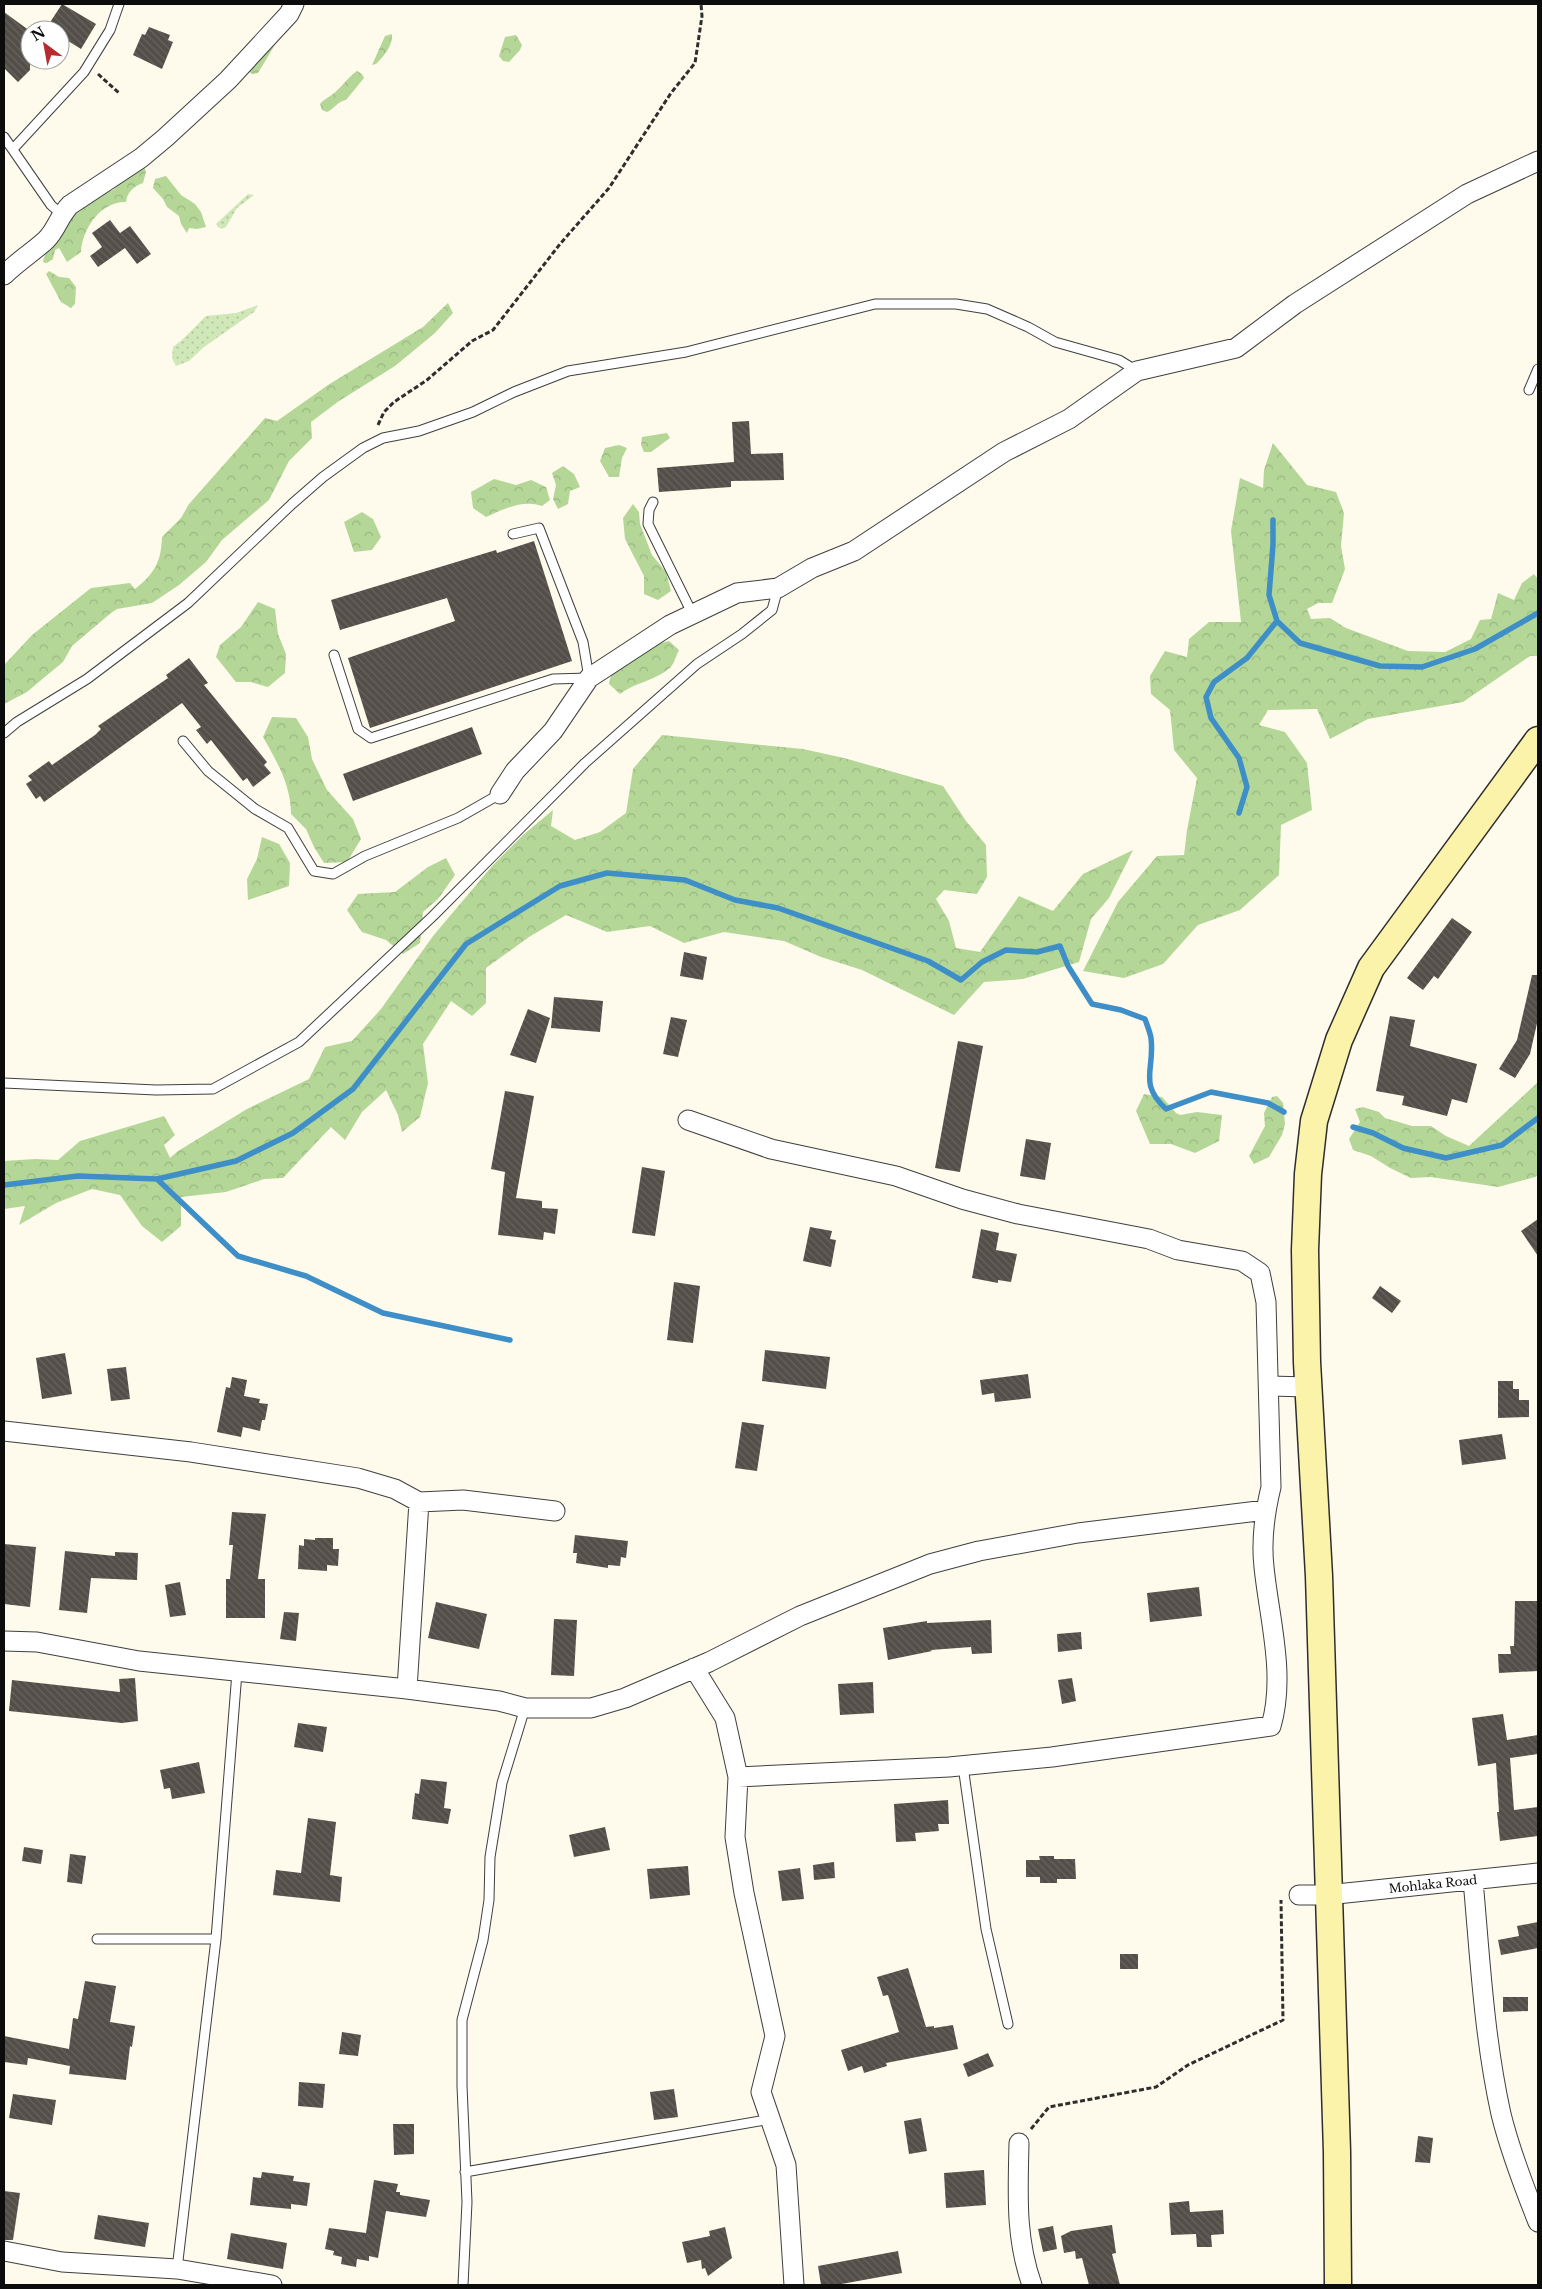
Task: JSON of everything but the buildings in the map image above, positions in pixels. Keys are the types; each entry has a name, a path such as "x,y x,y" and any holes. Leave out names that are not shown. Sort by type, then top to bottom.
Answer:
{"main road":[{"path":"1338,2285 1337,2152 1327,1895 1318,1576 1308,1387 1305,1250 1308,1174 1314,1121 1338,1040 1372,968 1538,740"}],"street":[{"path":"4,275 45,240 56,228 61,214 70,205 141,158 228,80 289,14 294,4"},
{"path":"500,794 515,771 553,731 589,678 670,626 737,594 778,588 812,568 854,551 1004,452 1069,419 1137,371 1236,348 1294,304 1467,194 1538,162"},
{"path":"688,1120 771,1149 896,1176 962,1200 1018,1214 1149,1239 1178,1250 1242,1261 1260,1273 1266,1302 1269,1386 1268,1432 1272,1487 1266,1510 1263,1565 1276,1639 1276,1710 1272,1726 1052,1757 963,1766 738,1776"},
{"path":"1269,1386 1308,1387"},
{"path":"4,1431 191,1452 358,1478 395,1489 419,1502 463,1500 555,1512"},
{"path":"408,1689 419,1502"},
{"path":"4,1641 36,1642 139,1661 408,1689 499,1701 525,1708 591,1708 625,1698 694,1668 800,1616 930,1564 979,1551 1078,1533 1266,1510"},
{"path":"694,1668 725,1718 738,1776 735,1837 744,1892 776,2036 761,2092 786,2165 794,2285"},
{"name":"Mohlaka Road","path":"1299,1895 1327,1895 1538,1872"},
{"path":"1473,1880 1489,2046 1502,2115 1520,2178 1538,2222"},
{"path":"1019,2143 1017,2218 1024,2262 1032,2285"},
{"path":"4,2251 62,2262 178,2270 272,2285"}],"lane":[{"path":"13,150 88,65 110,30 119,4"},
{"path":"4,137 51,205 61,214"},
{"path":"4,733 17,722 87,679 188,603 323,476 363,448 383,438 419,431 473,412 514,392 568,371 686,352 875,304 956,304 987,309 1028,327 1054,342 1119,360 1137,371"},
{"path":"1528,390 1538,369"},
{"path":"653,502 649,510 648,524 694,616"},
{"path":"334,655 358,729 371,738 553,679 589,678 582,642 539,528 513,534"},
{"path":"4,1083 156,1090 213,1089 299,1042 433,916 585,763 697,664 742,634 772,610 778,588"},
{"path":"183,740 208,771 255,809 288,828 314,871 333,874 365,856 458,818 500,794"},
{"path":"178,2270 216,1939 237,1672"},
{"path":"463,2285 467,2212 462,2020 483,1940 489,1900 490,1857 502,1783 525,1708"},
{"path":"963,1766 986,1929 1008,2024"},
{"path":"97,1939 216,1939"},
{"path":"465,2172 770,2119"}],"path":[{"path":"383,438 377,427 384,412 394,402 427,380 472,341 493,330 560,244 609,188 671,92 695,63 702,16 701,4"},
{"path":"88,65 119,93"},
{"path":"1019,2143 1050,2107 1156,2087 1188,2065 1283,2020 1281,1897 1299,1895"}],"green space":[{"path":"392,34 391,43 382,58 372,65 385,36"},
{"path":"516,35 522,45 520,50 509,62 503,61 499,56 505,37"},
{"path":"279,38 258,73 252,74 248,71"},
{"path":"357,71 364,78 346,100 327,112 322,110 320,104 336,92"},
{"path":"144,166 146,172 143,183 132,190 126,202 109,206 94,218 85,234 81,252 67,262 59,248 55,250 53,259 47,263 43,262 51,245 63,231 68,221 99,195 113,190 133,170"},
{"path":"166,176 181,195 195,204 201,212 206,227 189,228 187,233 181,224 179,216 167,207 163,199 153,188 155,179"},
{"path":"248,194 254,195 237,208 226,227 222,229 218,227 216,224"},
{"path":"49,271 59,277 69,278 76,287 75,304 71,308 61,302 46,274"},
{"path":"448,303 453,313 435,333 395,366 339,401 311,422 312,438 289,461 269,500 222,540 206,562 179,585 152,603 117,609 111,613 72,646 63,662 27,692 4,704 4,665 32,635 91,588 130,583 135,589 148,578 156,566 162,537 181,518 189,504 265,418 277,421 328,385 423,327"},
{"path":"258,305 254,312 204,347 189,361 176,366 172,358 173,347 206,316 236,313"},
{"path":"667,433 670,438 651,452 644,452 641,445 642,437"},
{"path":"1273,443 1307,485 1336,492 1344,513 1341,546 1345,569 1332,603 1318,603 1307,609 1311,619 1330,618 1346,628 1408,651 1445,652 1471,639 1480,620 1491,619 1498,593 1514,600 1522,583 1534,574 1538,579 1538,656 1530,656 1463,702 1368,719 1330,739 1317,709 1268,710 1259,725 1285,732 1307,763 1312,810 1281,825 1279,875 1240,910 1198,925 1163,964 1124,978 1083,971 1118,902 1157,856 1184,855 1197,778 1174,750 1170,710 1151,694 1150,676 1165,651 1187,657 1189,639 1209,622 1241,622 1231,531 1240,478 1263,488 1264,470"},
{"path":"619,445 627,448 622,458 619,477 609,477 600,461 605,448"},
{"path":"563,466 574,474 580,487 570,491 568,504 558,509 553,499 556,485 552,473"},
{"path":"494,479 516,485 531,480 546,487 550,500 542,506 521,504 486,517 473,508 471,492"},
{"path":"633,504 639,512 640,524 652,555 666,572 671,591 658,600 644,594 644,576 625,539 623,518"},
{"path":"362,512 373,519 381,537 372,550 354,552 344,522"},
{"path":"258,602 275,609 278,634 286,654 285,673 268,687 251,682 236,682 216,657 220,645 241,627"},
{"path":"669,641 679,650 670,668 620,694 609,684 612,671 623,663 641,655 656,644"},
{"path":"272,717 296,718 308,737 312,759 327,790 353,819 361,839 347,862 324,863 306,829 291,814 286,783 263,737"},
{"path":"662,735 803,749 844,758 943,786 966,821 986,845 987,877 977,894 944,890 936,899 949,921 956,948 980,952 1019,896 1053,911 1083,874 1133,850 1109,898 1091,919 1079,962 1023,979 984,982 954,1015 862,970 821,957 784,941 724,932 684,943 650,926 607,932 566,915 529,937 486,968 486,1003 472,1016 451,1001 423,1044 428,1083 420,1117 402,1132 398,1115 386,1090 362,1112 345,1140 331,1127 283,1178 264,1179 226,1192 181,1197 181,1226 162,1242 142,1226 120,1195 92,1189 56,1203 19,1225 25,1206 4,1209 4,1161 58,1160 80,1141 164,1116 175,1135 164,1145 170,1158 178,1151 247,1109 309,1079 325,1047 352,1041 381,1009 433,936 493,865 523,835 553,810 551,826 575,840 600,832 626,813 633,769"},
{"path":"262,837 279,844 290,863 289,886 248,900 247,879 257,859"},
{"path":"446,858 455,875 438,899 423,912 420,943 403,954 386,940 362,932 347,910 358,894 395,892 428,867"},
{"path":"1538,1082 1538,1175 1535,1177 1498,1187 1431,1177 1411,1178 1371,1156 1353,1150 1349,1139 1360,1122 1355,1109 1363,1107 1379,1112 1385,1118 1412,1126 1431,1126 1446,1136 1469,1146"},
{"path":"1144,1094 1162,1097 1180,1115 1197,1112 1222,1115 1219,1141 1195,1153 1171,1144 1150,1144 1136,1111"},
{"path":"1277,1096 1283,1103 1285,1124 1282,1135 1269,1157 1254,1164 1249,1156 1265,1126 1264,1113 1272,1097"}],"waterway":[{"path":"1273,520 1269,595 1277,621 1300,643 1380,666 1422,667 1475,649 1538,613"},
{"path":"1239,813 1247,787 1239,758 1211,718 1206,697 1214,682 1247,658 1277,621"},
{"path":"4,1185 78,1176 157,1179 236,1161 293,1133 353,1089 466,944 560,886 607,873 685,880 735,900 778,908 928,961 961,980 982,962 1006,950 1037,952 1060,946 1068,966 1092,1004 1121,1010 1145,1019 1151,1038 1152,1049 1150,1084 1157,1100 1166,1109 1211,1092 1268,1103 1284,1112"},
{"path":"1353,1127 1373,1133 1403,1148 1446,1158 1502,1145 1538,1118"},
{"path":"157,1179 238,1256 306,1276 383,1313 510,1340"}]}
